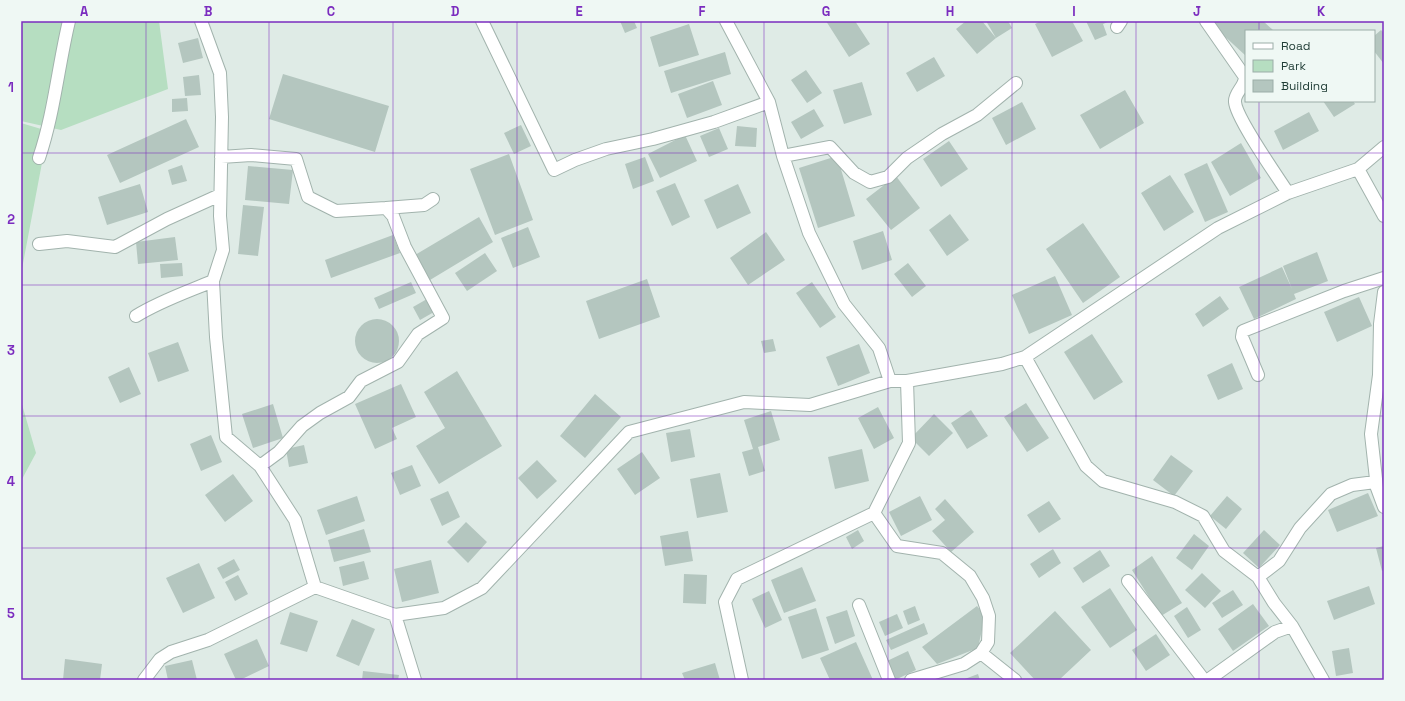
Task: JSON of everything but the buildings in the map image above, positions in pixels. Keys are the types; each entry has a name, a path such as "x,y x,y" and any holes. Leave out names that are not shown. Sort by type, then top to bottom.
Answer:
{"street":[{"path":"39,158 48,131 62,51 69,21"},
{"path":"201,21 220,73 222,117 220,216 223,250 213,281 216,337 226,437 260,466 295,520 315,587"},
{"path":"482,21 554,170 575,160 606,149 653,139 714,122 769,102"},
{"path":"726,21 769,102 783,156 809,233 844,304 879,348 890,381"},
{"path":"1206,21 1245,77 1245,83 1235,97 1234,103 1243,123 1288,193"},
{"path":"783,156 830,147 854,172 870,182 888,177 907,158 942,134 977,115 1016,83"},
{"path":"144,680 160,659 171,652 223,633 315,587 395,615 444,608 482,588 629,432 744,402 810,404 890,381 906,381 1002,364 1025,357 1218,228 1288,193 1358,169 1384,147"},
{"path":"221,157 251,155 296,159 308,196 336,211 424,205 433,199"},
{"path":"1358,169 1384,216"},
{"path":"39,244 67,241 115,247 167,219 220,195"},
{"path":"260,466 279,452 302,426 320,413 349,396 361,381 398,362 418,334 443,318 405,246 393,216 386,208"},
{"path":"1258,375 1242,337 1243,331 1344,291 1384,278"},
{"path":"136,316 156,304 182,295 213,281"},
{"path":"1377,488 1371,434 1379,375 1384,292"},
{"path":"1025,357 1086,466 1103,481 1175,502 1203,516 1224,551 1258,577 1274,603 1292,626 1323,680"},
{"path":"742,680 725,602 737,579 874,513 910,443 906,381"},
{"path":"1258,577 1278,561 1300,528 1330,494 1352,485 1375,482 1384,507"},
{"path":"874,513 897,546 942,553 970,576 983,598 989,616 988,642 981,653 964,664 911,680"},
{"path":"1128,581 1204,680"},
{"path":"859,605 889,680"},
{"path":"395,615 416,680"},
{"path":"1208,680 1275,632 1292,626"},
{"path":"981,653 1015,680"}],"green space":[{"path":"21,21 159,21 168,89 61,130 21,121"},
{"path":"21,123 48,131 21,274"},
{"path":"21,401 36,453 21,481"}]}
